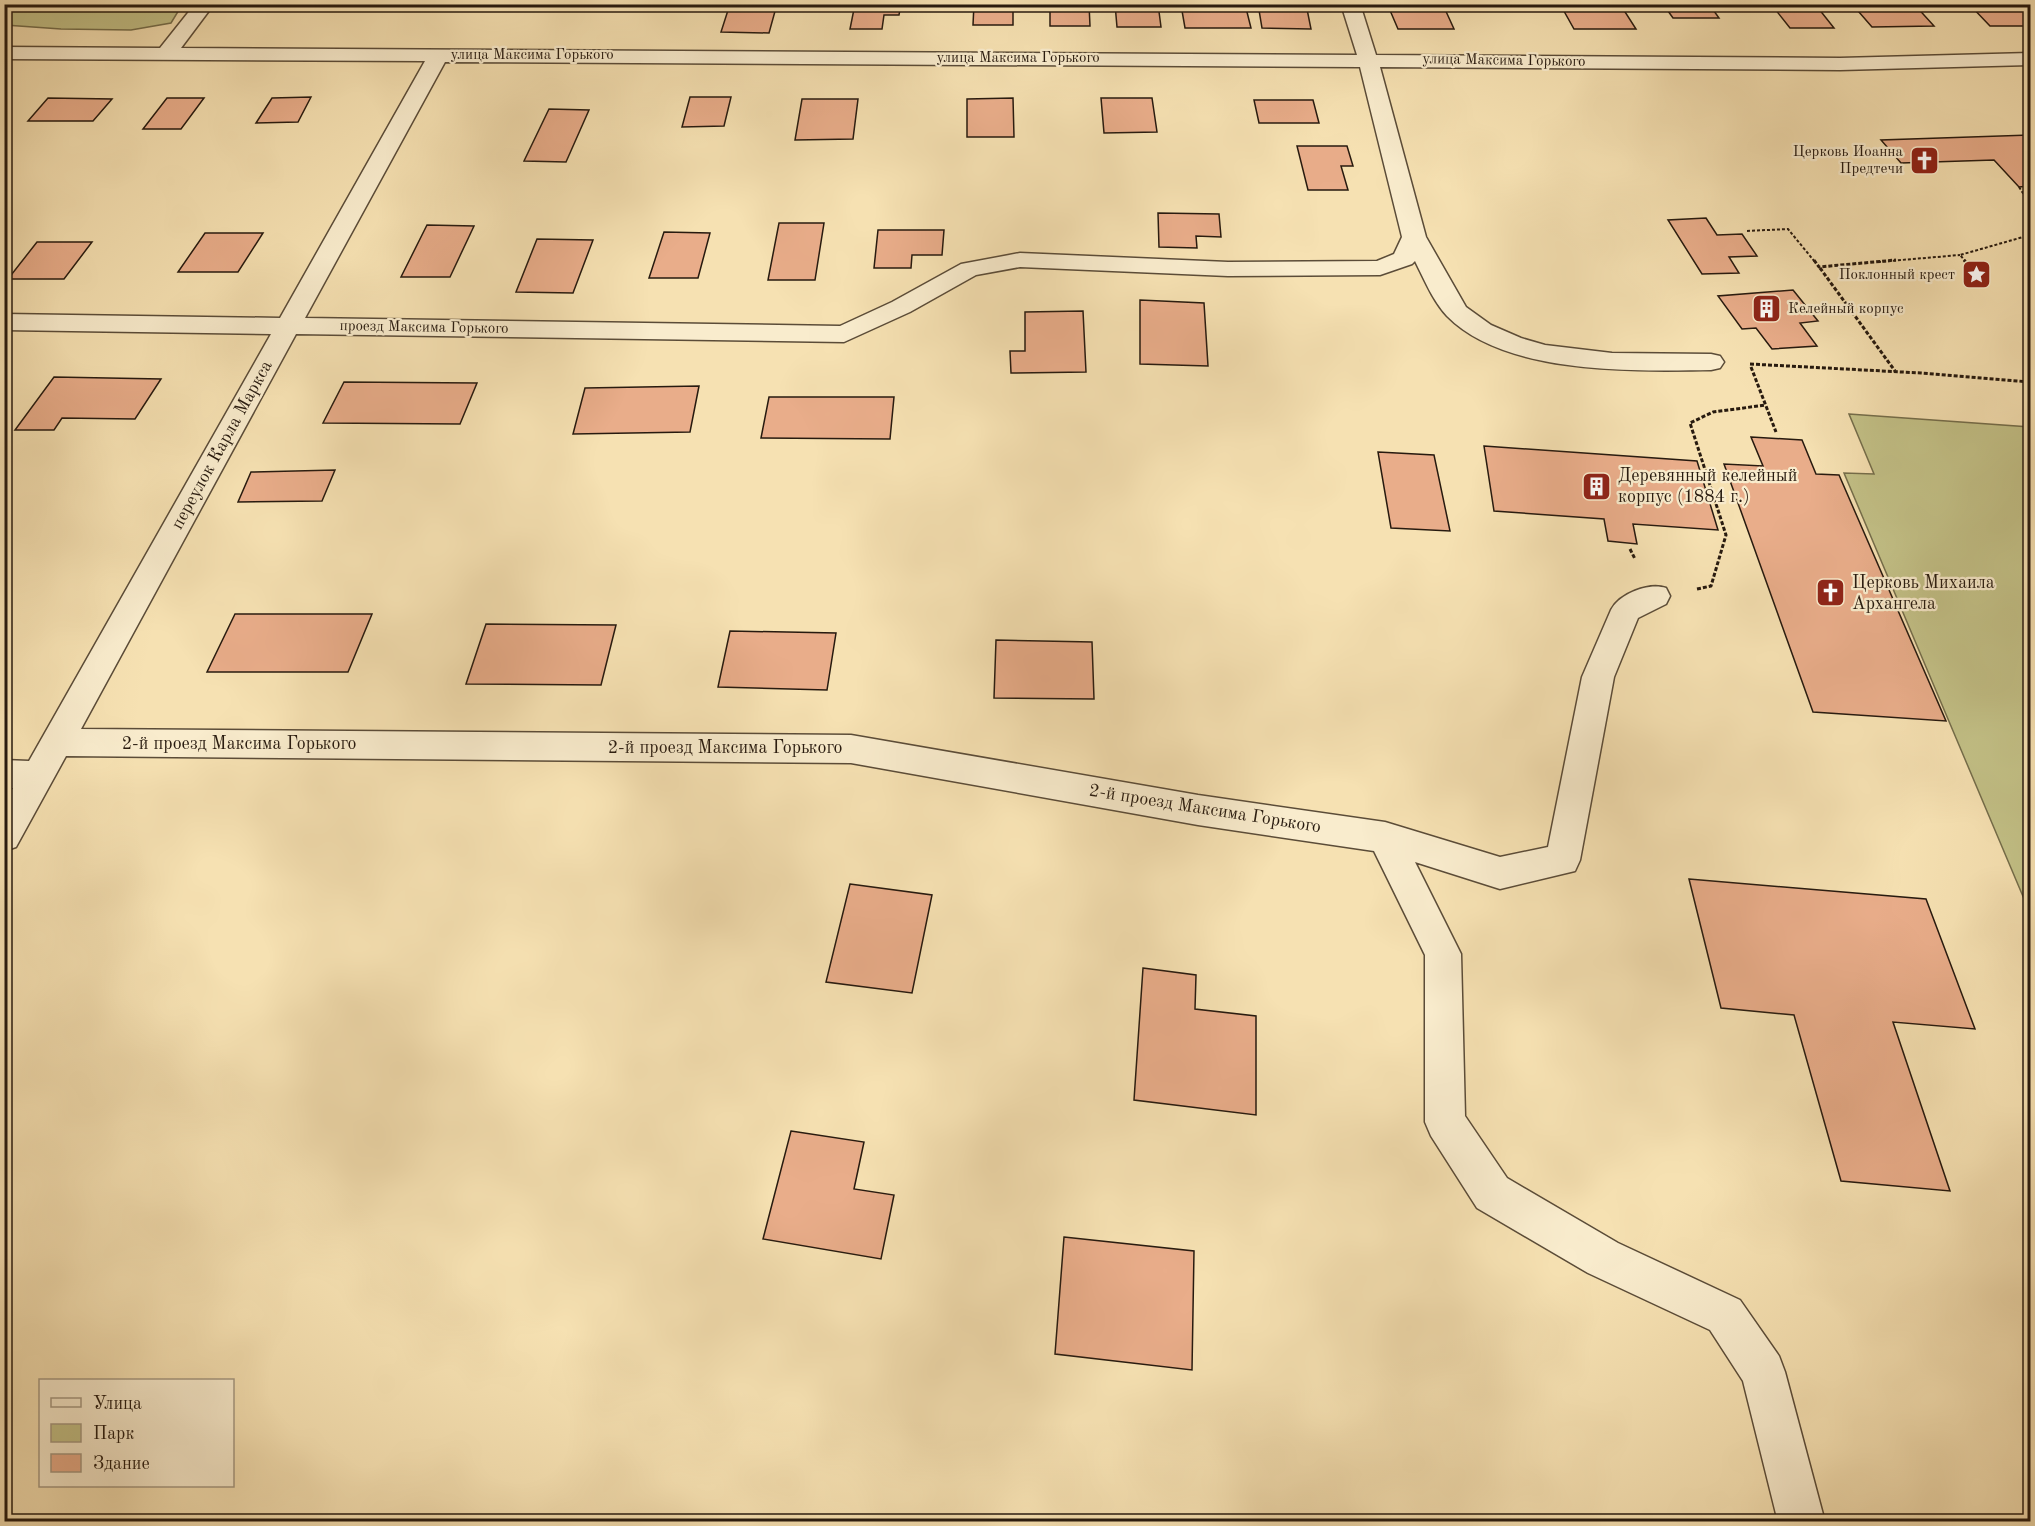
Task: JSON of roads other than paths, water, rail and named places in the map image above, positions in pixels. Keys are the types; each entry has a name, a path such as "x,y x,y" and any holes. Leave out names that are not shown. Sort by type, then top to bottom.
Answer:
{"street":[{"path":"166,54 205,4"},
{"path":"1350,4 1368,60 1414,237 1455,311 1492,337 1535,350 1605,361 1711,362"},
{"name":"улица Максима Горького","path":"4,53 1840,64 2031,59"},
{"name":"переулок Карла Маркса","path":"4,836 439,55"},
{"name":"проезд Максима Горького","path":"4,322 844,334 901,307 969,269 1020,260 1228,269 1380,268 1404,259 1414,237"},
{"name":"2-й проезд Максима Горького","path":"57,742 851,749 1198,810 1385,837 1500,873 1563,860 1598,677 1626,610 1655,596"},
{"path":"4,774 38,775"},
{"path":"1385,837 1443,954 1445,1122 1492,1193 1603,1258 1725,1315 1763,1372 1802,1521"}],"place":[{"name":"Церковь Иоанна Предтечи","path":"1924,161"},
{"name":"Поклонный крест","path":"1976,275"},
{"name":"Келейный корпус","path":"1767,309"},
{"name":"Деревянный келейный корпус (1884 г.)","path":"1597,486"},
{"name":"Церковь Михаила Архангела","path":"1831,593"}]}
